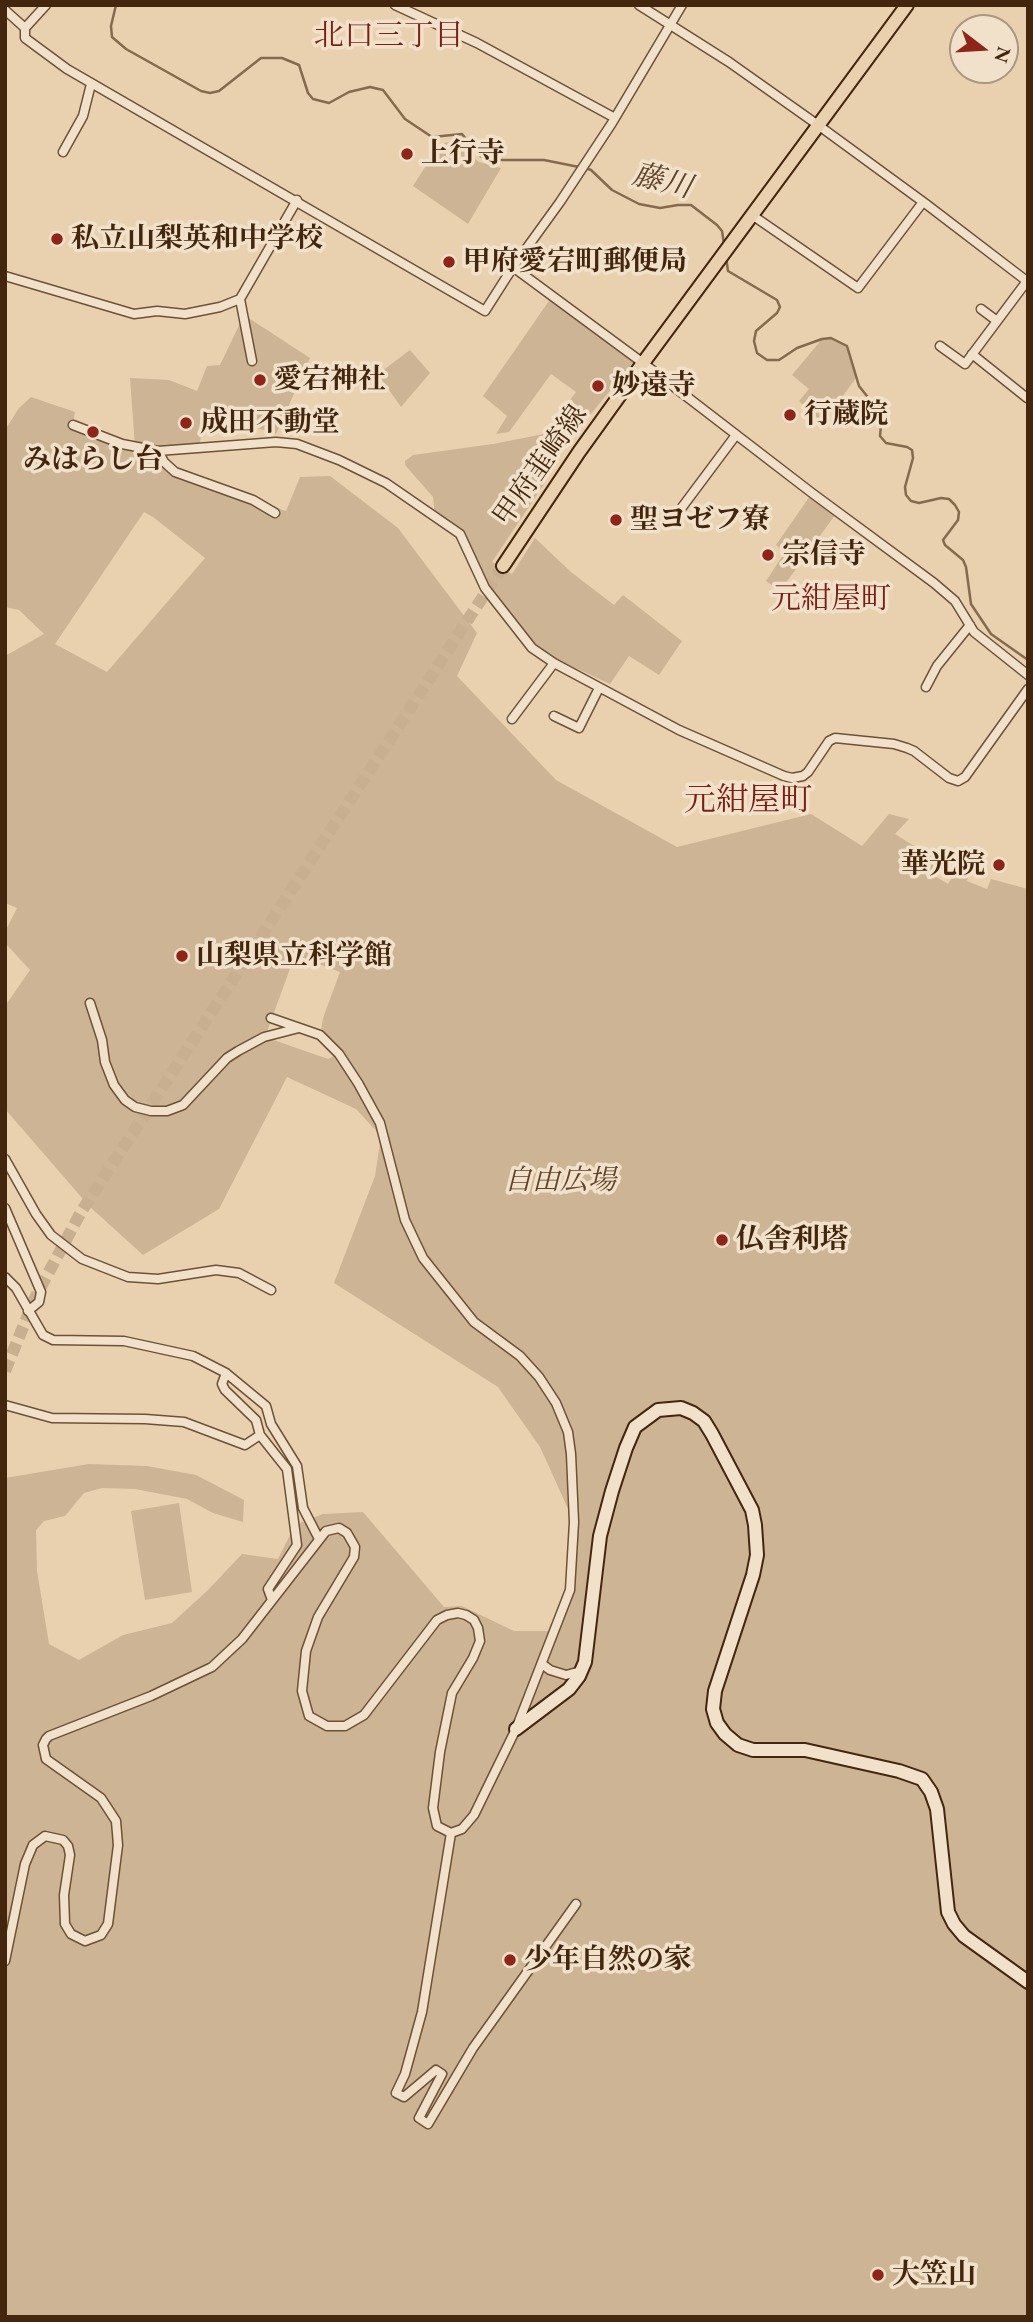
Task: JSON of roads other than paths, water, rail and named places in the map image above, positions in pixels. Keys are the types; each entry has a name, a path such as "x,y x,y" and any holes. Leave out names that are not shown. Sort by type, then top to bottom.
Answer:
{"main road":[{"path":"752,215 907,5"},
{"name":"甲府韮崎線","path":"503,566 643,363 752,215"},
{"path":"516,1729 569,1689 585,1662 600,1536 626,1448 635,1427 658,1410 681,1408 693,1413 704,1421 712,1434 751,1510 755,1525 757,1555 753,1575 715,1691 713,1709 717,1723 738,1745 753,1750 806,1750 899,1770 922,1779 932,1792 937,1809 948,1912 954,1924 964,1936 1028,1982"}],"street":[{"path":"46,5 25,28 25,38 67,69 485,311 587,162 682,5"},
{"path":"395,5 477,43 615,118"},
{"path":"639,5 729,62 818,125 1027,281 965,363 940,346"},
{"path":"5,10 25,28"},
{"path":"63,152 83,116 91,84"},
{"path":"5,276 134,314 185,314 219,307 240,299 297,200"},
{"path":"752,215 858,288 923,202"},
{"path":"513,267 934,583 955,601 974,632 1028,675"},
{"path":"240,299 253,361"},
{"path":"981,309 997,321"},
{"path":"972,355 1027,398"},
{"path":"73,425 122,444 158,452 276,442 297,444 331,456 386,483 460,534 485,588 532,648 554,663 679,730 784,776 803,776 829,741 835,738 894,744 907,748 949,778 958,781 965,776 1028,689"},
{"path":"677,514 736,435"},
{"path":"158,452 175,472 253,500 275,513"},
{"path":"926,687 937,666 970,625"},
{"path":"512,719 554,663"},
{"path":"555,716 579,728 599,688"},
{"path":"90,1003 102,1040 105,1062 114,1084 125,1100 135,1107 151,1111 167,1111 183,1105 227,1058 264,1037 300,1028"},
{"path":"5,1961 25,1864 33,1845 45,1836 63,1840 68,1846 70,1855 64,1895 65,1924 71,1934 85,1941 101,1935 108,1924 118,1845 119,1830 116,1821 101,1798 46,1759 43,1745 46,1740 49,1736 151,1696 212,1667 242,1639 326,1531 339,1528 347,1533 355,1547 354,1558 318,1617 306,1651 302,1691 309,1716 327,1726 345,1726 364,1715 437,1620 458,1613 474,1620 478,1628 480,1641 452,1693 432,1808 437,1826 452,1833 462,1829 474,1815 516,1729 566,1600 571,1580 574,1522 571,1454 568,1432 556,1403 539,1377 520,1356 474,1322 423,1258 405,1220 380,1123 339,1054 320,1035 271,1018"},
{"path":"5,1159 51,1235 82,1259 128,1277 158,1279 216,1270 239,1273 271,1290"},
{"path":"5,1208 41,1292 39,1302 28,1311"},
{"path":"5,1277 16,1288 43,1335 53,1340 124,1341 192,1356 226,1373 266,1406 271,1424 297,1466 303,1508 318,1539"},
{"path":"226,1373 222,1384 225,1390 256,1420 260,1435 287,1469 297,1545 268,1588 272,1600"},
{"path":"5,1405 52,1418 184,1422 245,1445 260,1435"},
{"path":"542,1664 566,1675 581,1671"},
{"path":"452,1833 422,2012 405,2074 396,2093 404,2097 436,2070 442,2074 418,2118 428,2124 473,2048 576,1904"}],"waterway":[{"name":"藤川","path":"116,5 111,26 112,37 126,49 201,91 219,91 261,58 282,58 299,65 308,93 313,99 329,103 349,92 370,87 383,90 405,119 432,137 462,134 480,156 493,160 544,160 579,167"},
{"name":"藤川","path":"585,168 591,170 612,190 639,204 660,208 691,205 717,225 722,231 724,244"},
{"name":"藤川","path":"726,257 728,271 777,300 780,307 777,313 756,331 754,341 757,353 767,360 779,360 797,348 831,338 847,346 859,386 882,415 880,436 886,443 912,450 906,495 911,501 919,503 941,498 949,499 955,505 959,512 958,520 943,540 945,545 963,560 971,604 991,634 1028,660"}],"tunnel":[{"path":"5,1371 35,1298 81,1212 503,566"}],"place":[{"name":"上行寺","path":"407,154"},
{"name":"私立山梨英和中学校","path":"57,239"},
{"name":"甲府愛宕町郵便局","path":"449,262"},
{"name":"愛宕神社","path":"260,380"},
{"name":"妙遠寺","path":"598,386"},
{"name":"行蔵院","path":"790,415"},
{"name":"成田不動堂","path":"186,423"},
{"name":"みはらし台","path":"93,432"},
{"name":"聖ヨゼフ寮","path":"616,520"},
{"name":"宗信寺","path":"768,555"},
{"name":"華光院","path":"999,865"},
{"name":"山梨県立科学館","path":"182,956"},
{"name":"仏舎利塔","path":"722,1240"},
{"name":"少年自然の家","path":"510,1960"},
{"name":"大笠山","path":"878,2275"}],"district":[{"name":"北口三丁目","path":"389,37"},
{"name":"元紺屋町","path":"831,600"},
{"name":"元紺屋町","path":"748,801"}],"park label":[{"name":"自由広場","path":"560,1181"}]}
